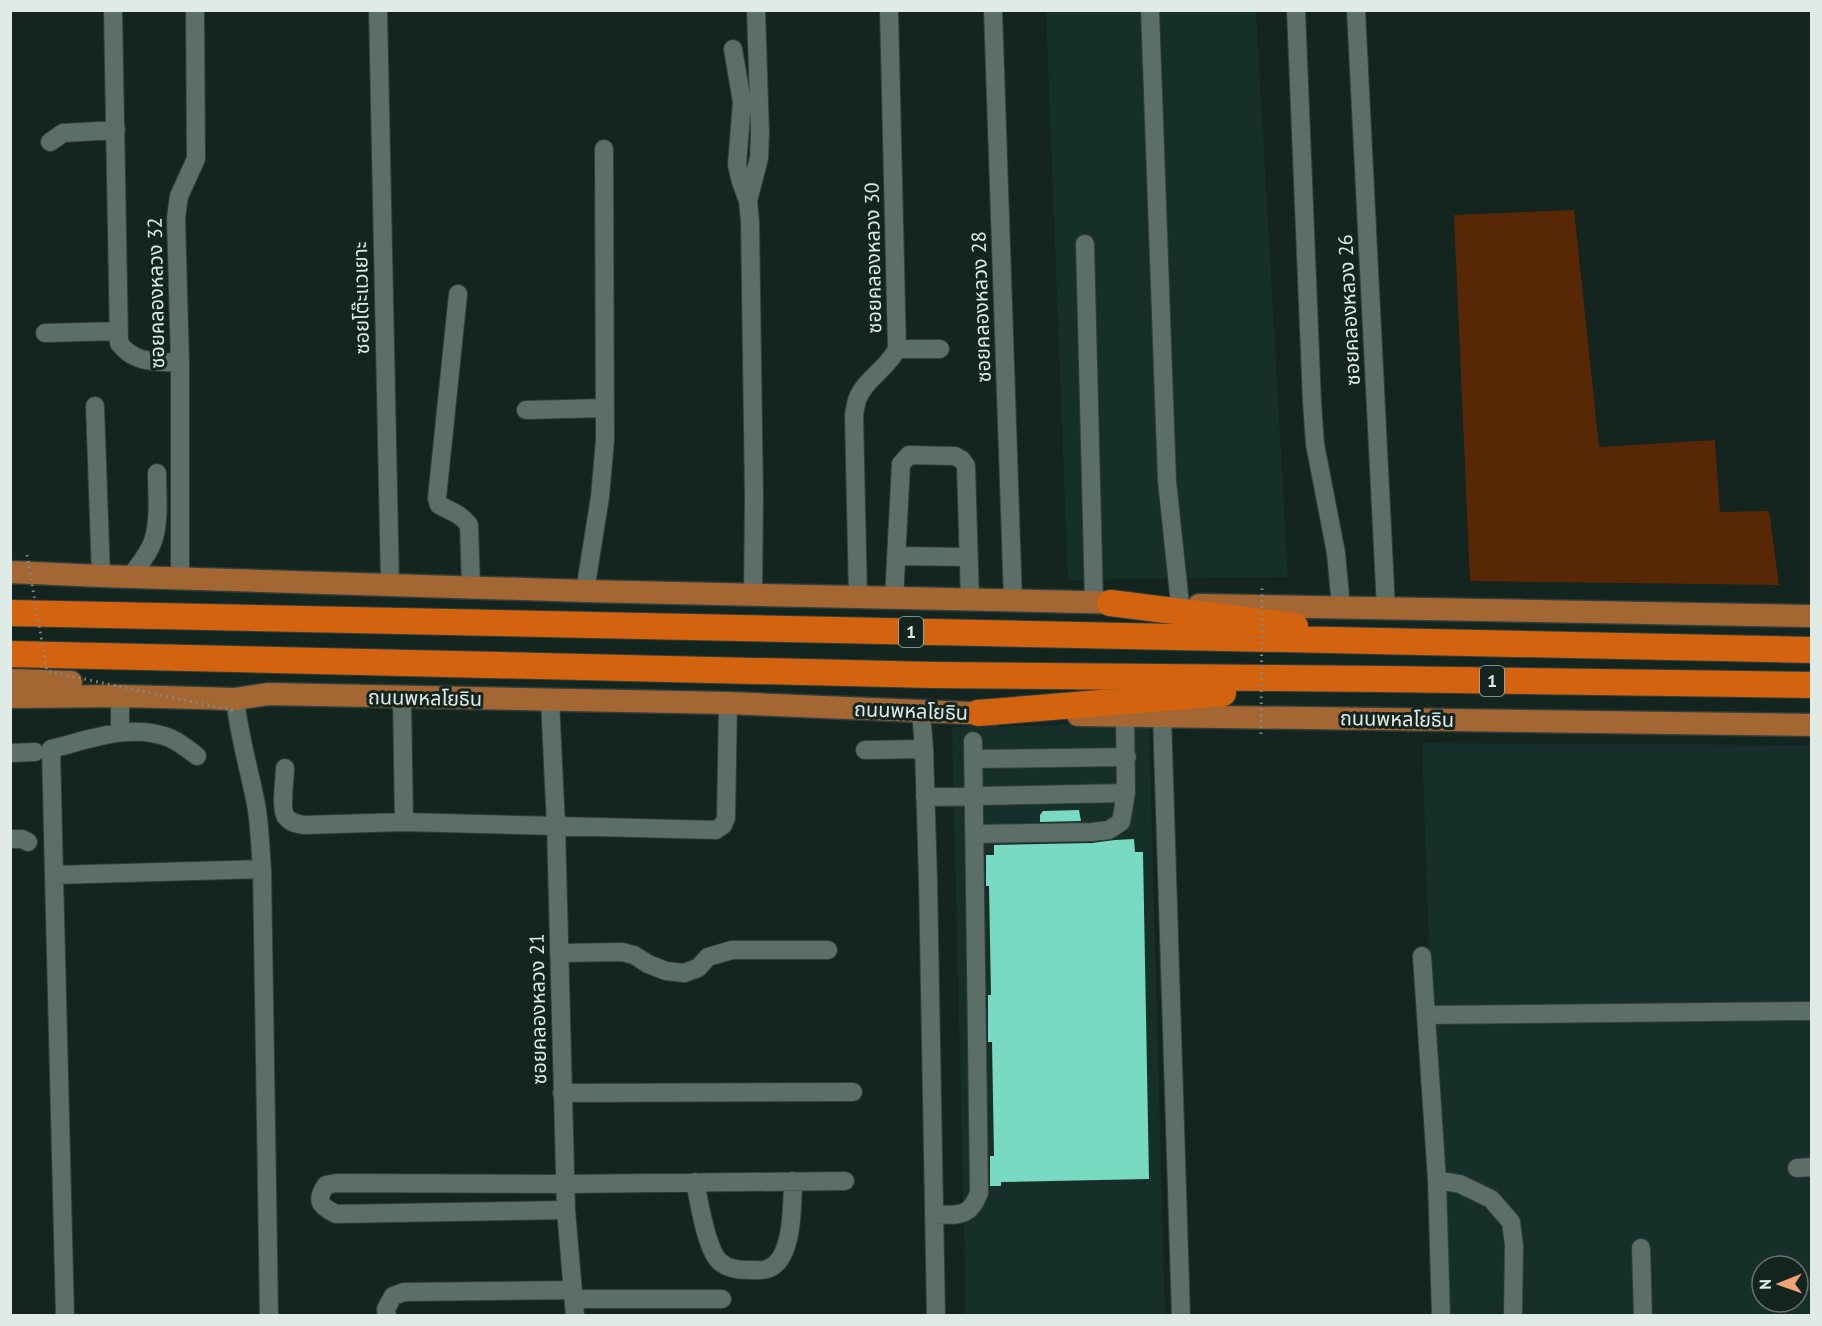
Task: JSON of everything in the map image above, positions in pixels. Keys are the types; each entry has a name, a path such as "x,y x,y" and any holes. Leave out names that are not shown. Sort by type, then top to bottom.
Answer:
{"highway":[{"path":"1102,603 1436,643"},
{"name":"1","path":"10,613 1812,650"},
{"name":"ถนนพหลโยธิน","path":"10,654 933,675 1812,686"},
{"path":"978,713 1382,679"}],"main road":[{"name":"1","path":"10,572 894,599 1812,616"},
{"path":"10,577 98,576"},
{"path":"10,680 233,686 269,694"},
{"name":"ถนนพหลโยธิน","path":"10,697 123,696 236,705 269,694 728,703 978,713 1812,725"}],"street":[{"path":"113,10 119,343 126,353 137,358 180,363"},
{"name":"ซอยคลองหลวง 32","path":"180,578 180,363 176,218 179,196 196,159 195,10"},
{"name":"ซอยโต๊ะแวเยาะ","path":"378,10 390,584"},
{"path":"748,201 759,158 756,10"},
{"name":"ซอยคลองหลวง 30","path":"858,597 854,415 857,399 864,388 892,360 897,349 890,10"},
{"name":"ซอยคลองหลวง 28","path":"993,10 1013,601"},
{"path":"1150,10 1167,481 1180,604"},
{"path":"1296,10 1312,412 1315,444 1336,553 1341,607"},
{"name":"ซอยคลองหลวง 26","path":"1356,10 1386,608"},
{"path":"733,49 742,102 737,165 748,201 750,221 753,595"},
{"path":"50,142 63,133 116,130"},
{"path":"585,591 603,470 604,149"},
{"path":"1085,244 1102,603"},
{"path":"458,294 437,498 439,505 464,518 469,525 471,587"},
{"path":"45,333 119,331"},
{"path":"897,349 940,349"},
{"path":"95,406 98,576"},
{"path":"526,410 604,408"},
{"path":"894,599 901,464 909,455 955,456 966,466 969,600"},
{"path":"130,577 154,540 157,473"},
{"path":"896,556 969,557"},
{"path":"120,732 120,709 123,696"},
{"path":"402,698 404,822"},
{"name":"ซอยคลองหลวง 21","path":"550,700 556,825 566,1210 574,1302"},
{"path":"285,768 283,810 287,818 294,823 304,825 404,822 716,830 723,825 726,818 728,703"},
{"path":"236,705 256,804 262,869 268,1316"},
{"path":"921,711 924,749 936,1316"},
{"path":"975,834 1092,832 1109,830 1121,822 1126,793 1125,715"},
{"path":"1161,716 1181,1316"},
{"path":"65,1316 51,749 120,732 149,733 169,738 197,756"},
{"path":"865,750 924,749"},
{"path":"934,1215 964,1213 974,1206 979,1193 973,750 1127,757"},
{"path":"10,753 35,752"},
{"path":"925,797 1126,793"},
{"path":"54,875 262,869"},
{"path":"559,953 622,952 634,955 666,971 684,973 698,968 708,957 732,950 828,950"},
{"path":"1422,956 1437,1180 1441,1316"},
{"path":"1426,1015 1812,1011"},
{"path":"562,1094 853,1092"},
{"path":"1437,1180 1460,1184 1491,1198 1511,1222 1514,1245 1513,1316"},
{"path":"695,1182 709,1243 718,1260 728,1267 747,1270 768,1269 779,1261 790,1230 793,1181"},
{"path":"566,1210 336,1214 324,1208 320,1199 326,1185 336,1183 565,1184 845,1181"},
{"path":"1641,1248 1644,1316"},
{"path":"387,1316 386,1309 393,1296 404,1292 574,1302 722,1299"}],"path":[{"path":"27,555 47,670 236,705"},
{"path":"1261,734 1262,586"}],"shaded area":[{"path":"1046,11 1256,11 1288,577 1068,580"},
{"path":"1574,210 1599,447 1715,440 1720,512 1769,511 1779,585 1470,581 1454,215"},
{"path":"1149,724 1165,1315 966,1315 952,727"},
{"path":"1422,743 1811,745 1811,1315 1441,1315"}],"building":[{"path":"1079,810 1081,821 1040,822 1040,815 1043,811"},
{"path":"1134,839 1135,852 1143,852 1149,1179 1001,1182 1001,1186 990,1186 990,1156 994,1156 992,1042 988,1042 988,995 991,995 989,886 986,886 986,855 994,855 994,845 1092,843"}]}
